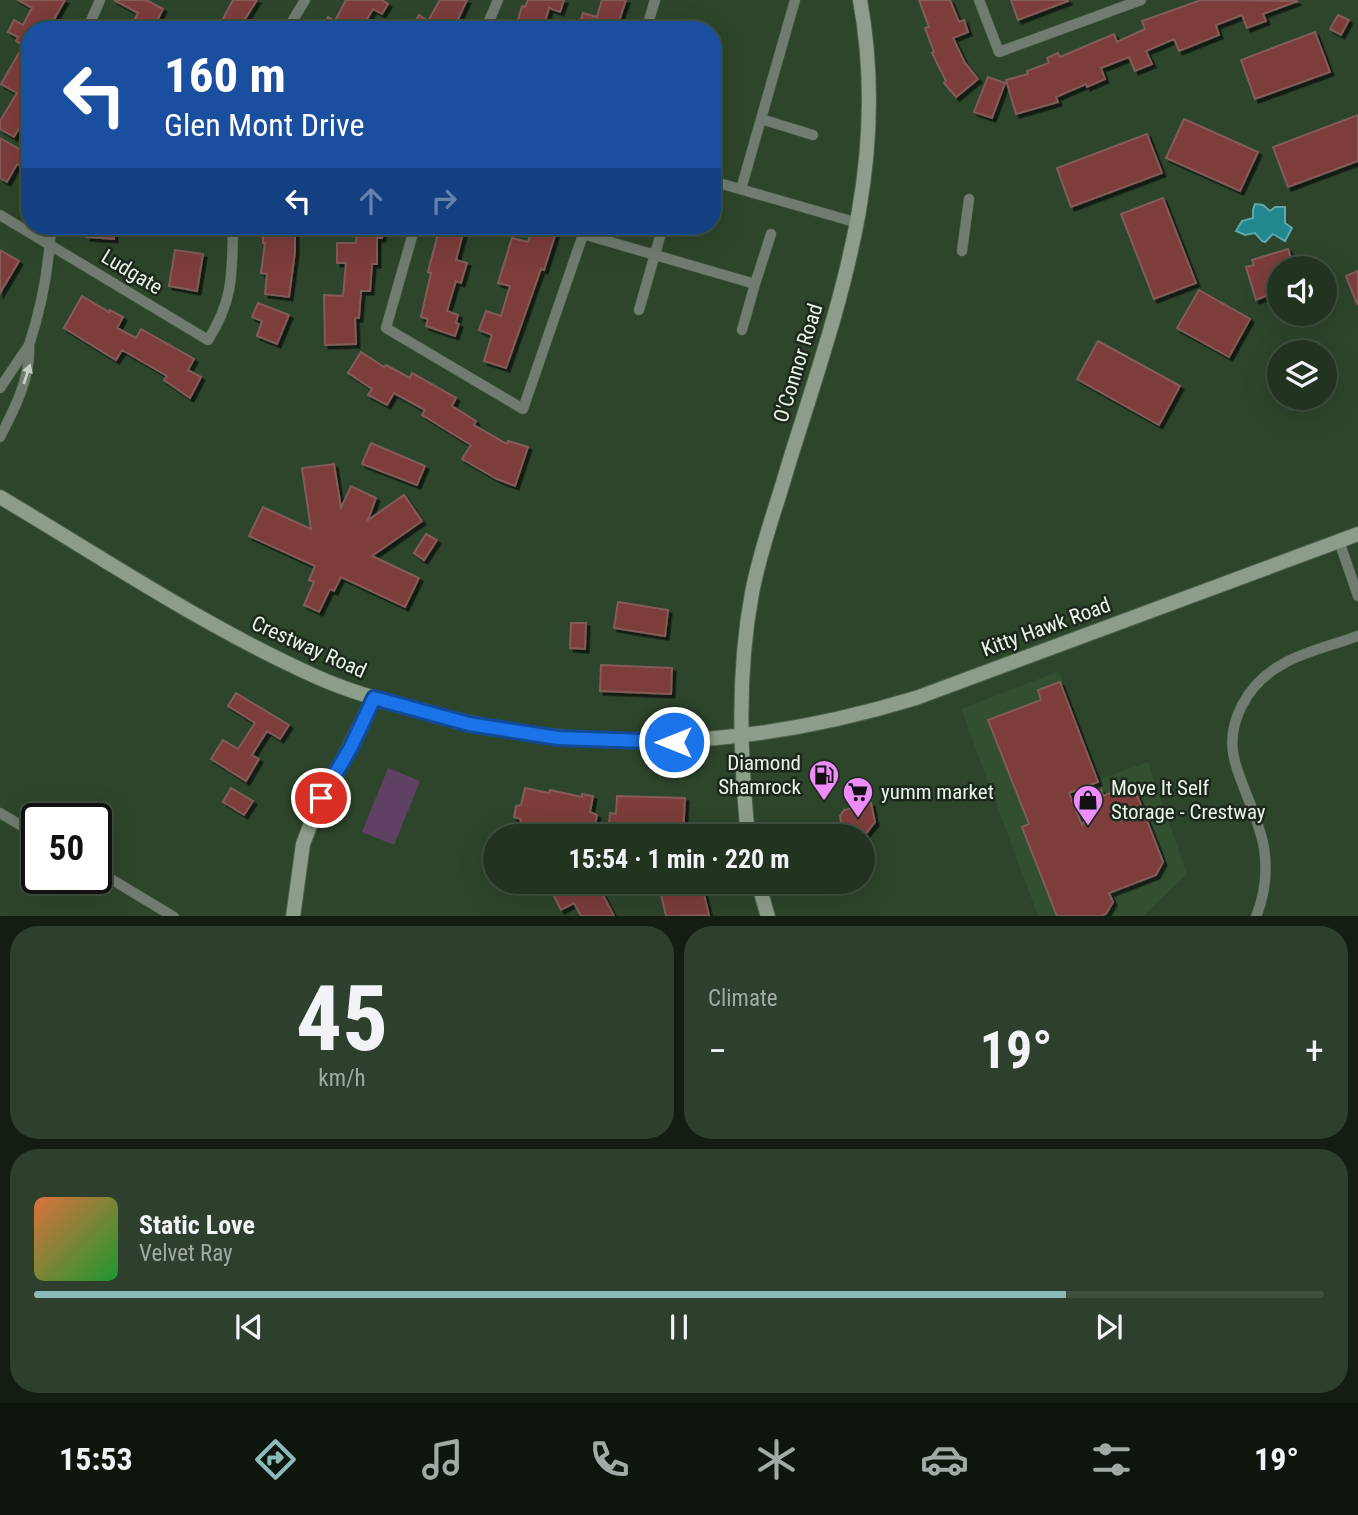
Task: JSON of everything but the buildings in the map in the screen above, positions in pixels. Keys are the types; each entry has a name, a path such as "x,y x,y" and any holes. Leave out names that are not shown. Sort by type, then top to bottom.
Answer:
{"main road":[{"name":"O'Connor Road","path":"743,736 743,665 752,592 845,281 859,223 867,170 870,89 866,34 860,0"},
{"name":"Crestway Road","path":"0,497 243,642 318,678 374,698 469,724 558,738 674,742 743,736"},
{"name":"Kitty Hawk Road","path":"743,736 823,724 916,698 1358,534"},
{"path":"293,916 302,852 313,818 374,698"},
{"path":"743,736 747,824"},
{"path":"762,894 768,916"}],"street":[{"path":"91,21 100,0"},
{"path":"292,21 305,0"},
{"path":"489,21 498,0"},
{"path":"649,21 655,0"},
{"path":"741,189 796,0"},
{"path":"979,0 999,52 1141,0"},
{"path":"761,119 813,135"},
{"path":"721,183 859,223"},
{"path":"962,251 969,199"},
{"name":"Ludgate","path":"0,215 21,228"},
{"path":"741,330 771,234"},
{"name":"Ludgate","path":"32,235 208,340 221,319 229,295 232,235"},
{"path":"0,388 29,345 39,310 51,235"},
{"path":"412,235 386,328 523,410 582,235"},
{"path":"598,235 655,255 755,284"},
{"path":"639,310 661,235"},
{"path":"0,437 30,365 29,345"},
{"path":"1339,541 1358,596"},
{"path":"1256,916 1266,886 1264,847 1234,761 1233,748 1235,728 1243,702 1260,679 1285,662 1358,636"},
{"path":"0,813 21,825"},
{"path":"112,879 174,916"}],"shaded area":[{"name":"Move It Self Storage - Crestway","path":"1059,671 1097,780 1148,762 1187,874 1143,916 1038,916 961,709"},
{"path":"388,768 420,781 394,845 362,832"}],"water":[{"path":"1255,204 1263,205 1270,211 1275,207 1285,207 1285,223 1292,228 1285,241 1273,234 1265,242 1255,233 1245,235 1236,231 1242,221 1253,218"}],"place":[{"name":"Diamond Shamrock","path":"824,802"},
{"name":"yumm market","path":"858,819"},
{"name":"Move It Self Storage - Crestway","path":"1088,827"}],"route":[{"path":"321,798 351,747 374,698 469,724 558,738 674,742"}]}
